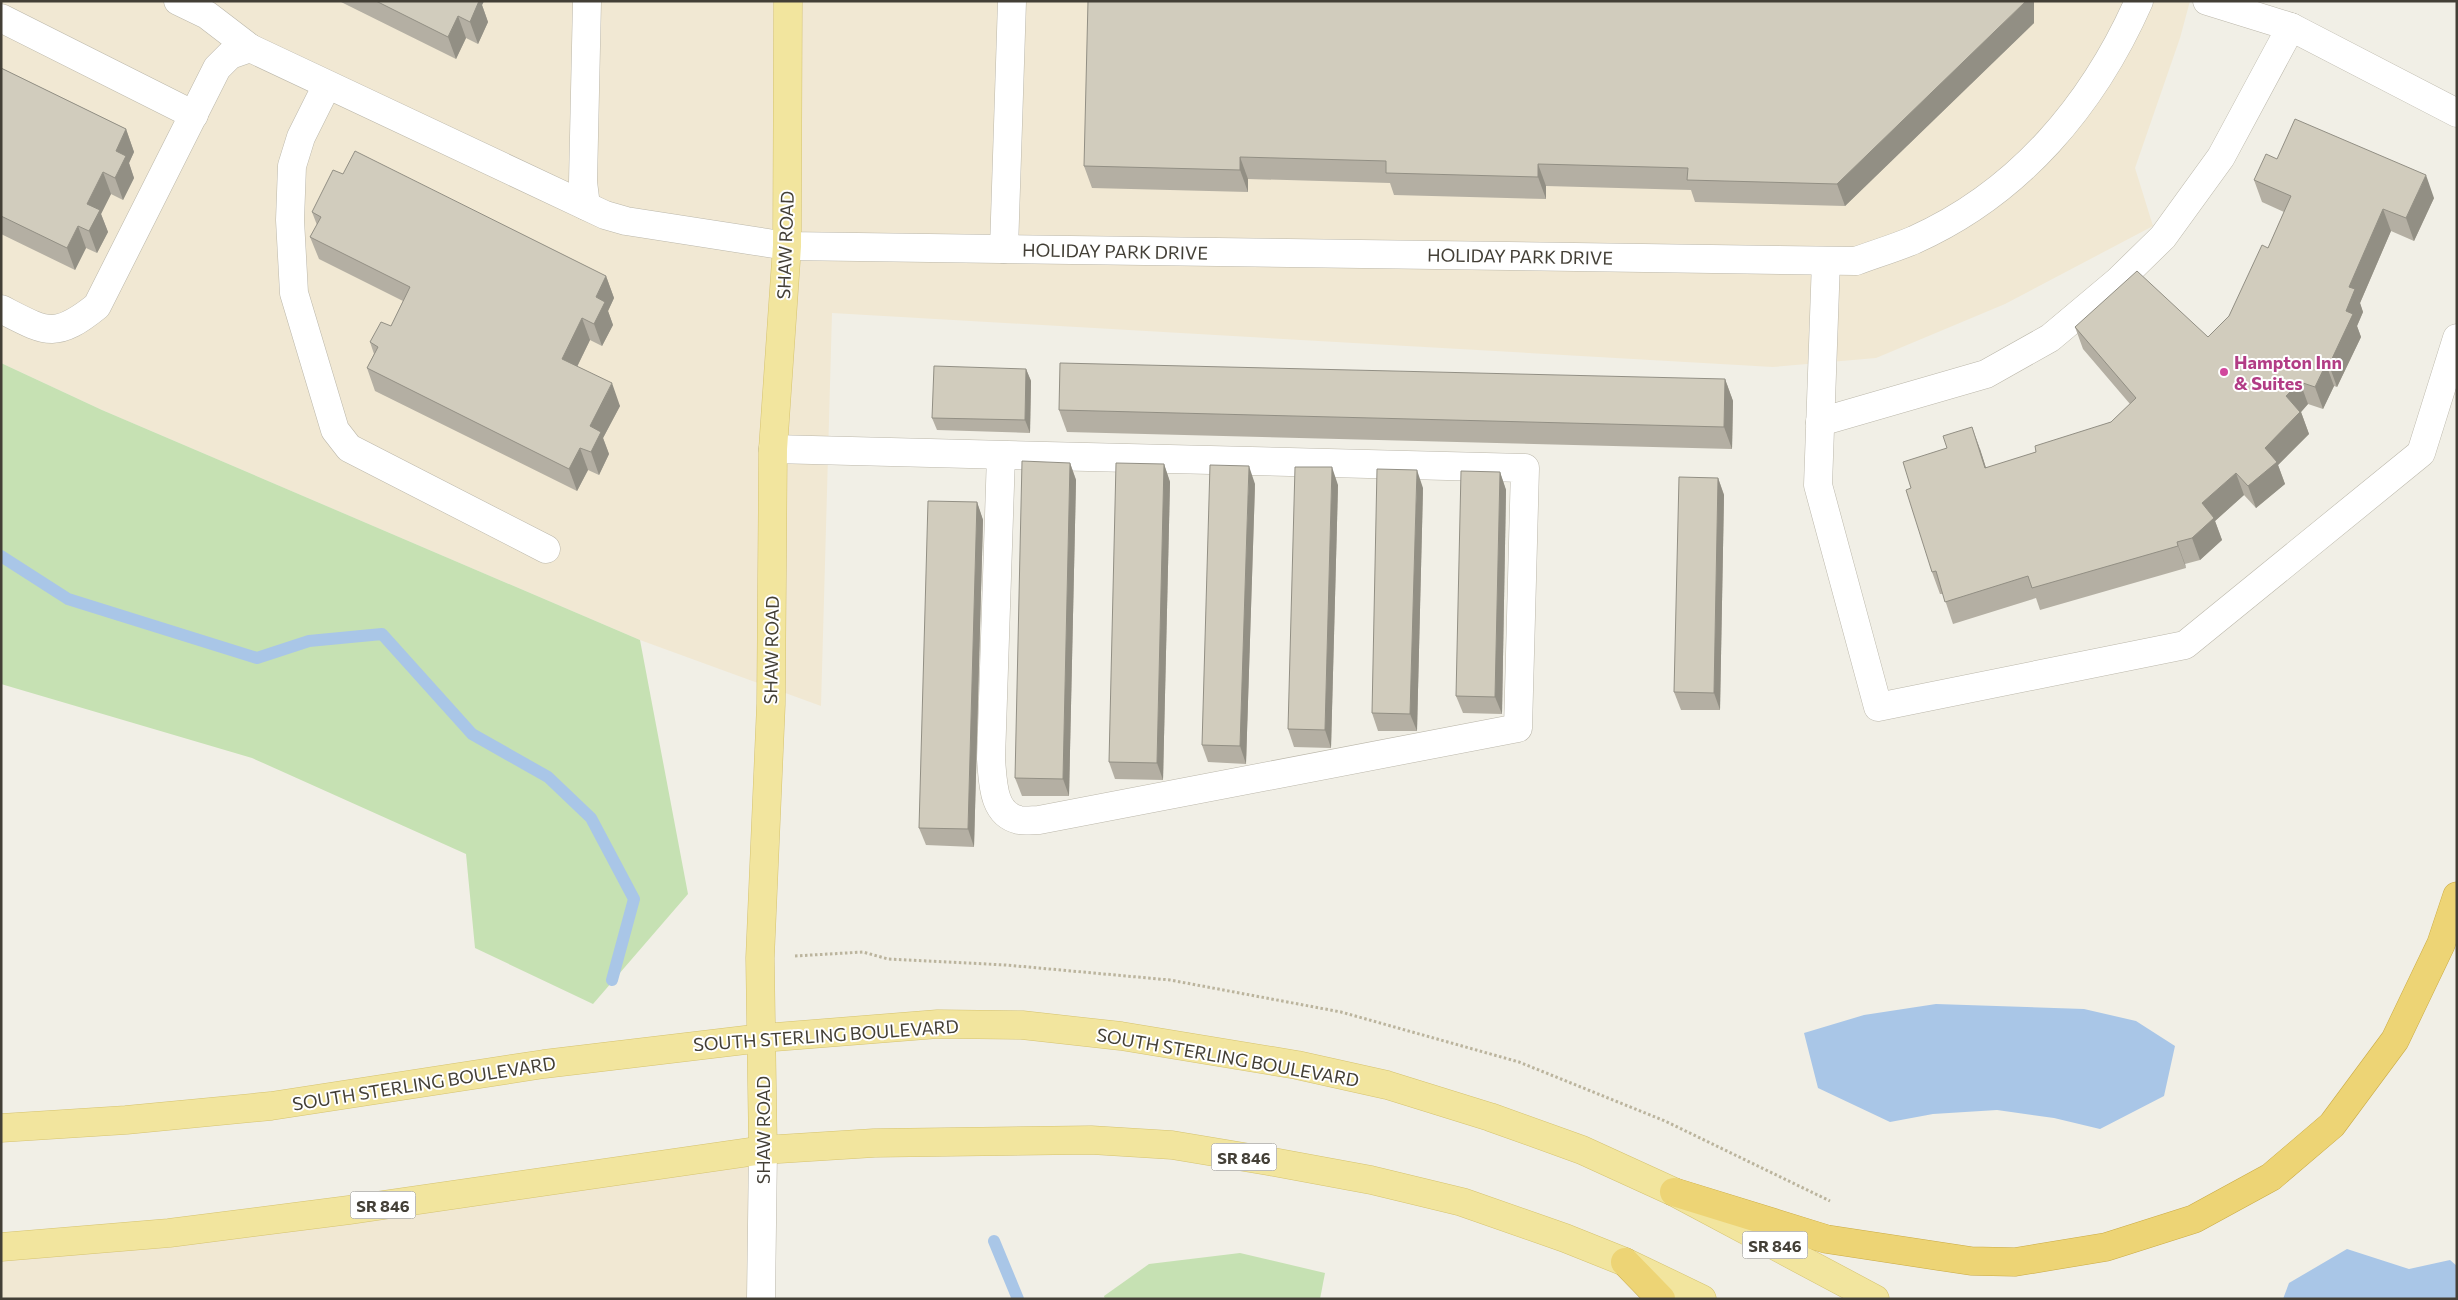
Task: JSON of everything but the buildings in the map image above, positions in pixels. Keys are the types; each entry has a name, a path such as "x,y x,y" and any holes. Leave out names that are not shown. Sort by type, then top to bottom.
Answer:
{"highway":[{"path":"1674,1192 1826,1239 1971,1261 2015,1262 2106,1247 2194,1219 2271,1178 2332,1125 2395,1040 2441,944 2457,896"},
{"path":"1625,1262 1661,1299"}],"main road":[{"name":"SHAW ROAD","path":"763,1150 760,958 771,704 773,450 787,246 788,1"},
{"name":"SOUTH STERLING BOULEVARD","path":"1,1128 126,1120 271,1106 544,1064 762,1038 938,1024 1022,1025 1121,1036 1297,1065 1387,1085 1490,1117 1582,1150 1674,1192 1875,1299"},
{"name":"SR 846","path":"1,1248 169,1233 339,1212 763,1150 874,1143 1090,1140 1172,1145 1371,1180 1462,1202 1565,1238 1625,1262 1702,1299"}],"street":[{"name":"HOLIDAY PARK DRIVE","path":"178,1 207,15 250,48 586,206 626,221 787,246 1826,261 1856,261 1914,240 1973,207 2024,167 2071,118 2110,61 2139,1"},
{"path":"586,206 583,182 587,1"},
{"path":"1004,249 1012,1"},
{"path":"2207,1 2291,27 2457,113"},
{"path":"1,18 194,115"},
{"path":"1820,422 1986,374 2050,338 2118,281 2163,237 2221,157 2291,27"},
{"path":"1,309 38,328 58,330 77,323 97,306 217,68 230,55 250,48"},
{"path":"327,84 301,137 292,166 290,220 294,293 335,430 349,448 546,549"},
{"path":"1826,261 1818,485 1878,707 2185,645 2421,453 2457,338"},
{"path":"773,450 1525,468 1518,728 1039,820 1019,820 1006,814 996,800 992,759 1001,456"},
{"name":"SHAW ROAD","path":"760,1299 763,1150"}],"shaded area":[{"path":"1,1 2190,1 2180,38 2135,168 2153,226 2005,304 1876,358 1773,367 832,313 821,706 640,640 102,410 1,363"},
{"path":"763,1150 761,1299 1,1299 1,1247"}],"green space":[{"path":"1,363 102,410 640,640 688,894 593,1004 475,948 466,854 252,758 1,684"},
{"path":"1240,1253 1325,1273 1320,1299 1105,1299 1104,1296 1149,1264"}],"water":[{"path":"1936,1004 2084,1009 2136,1021 2175,1046 2164,1096 2100,1129 2054,1118 1997,1110 1933,1114 1890,1122 1818,1088 1804,1033 1864,1015"},
{"path":"2347,1249 2409,1269 2450,1260 2457,1266 2457,1299 2283,1299 2289,1283"}],"waterway":[{"path":"1,556 68,599 257,658 309,641 382,634 472,734 548,777 591,818 634,899 612,980"},
{"path":"994,1241 1018,1299"}],"place":[{"name":"Hampton Inn & Suites","path":"2224,372"}]}
